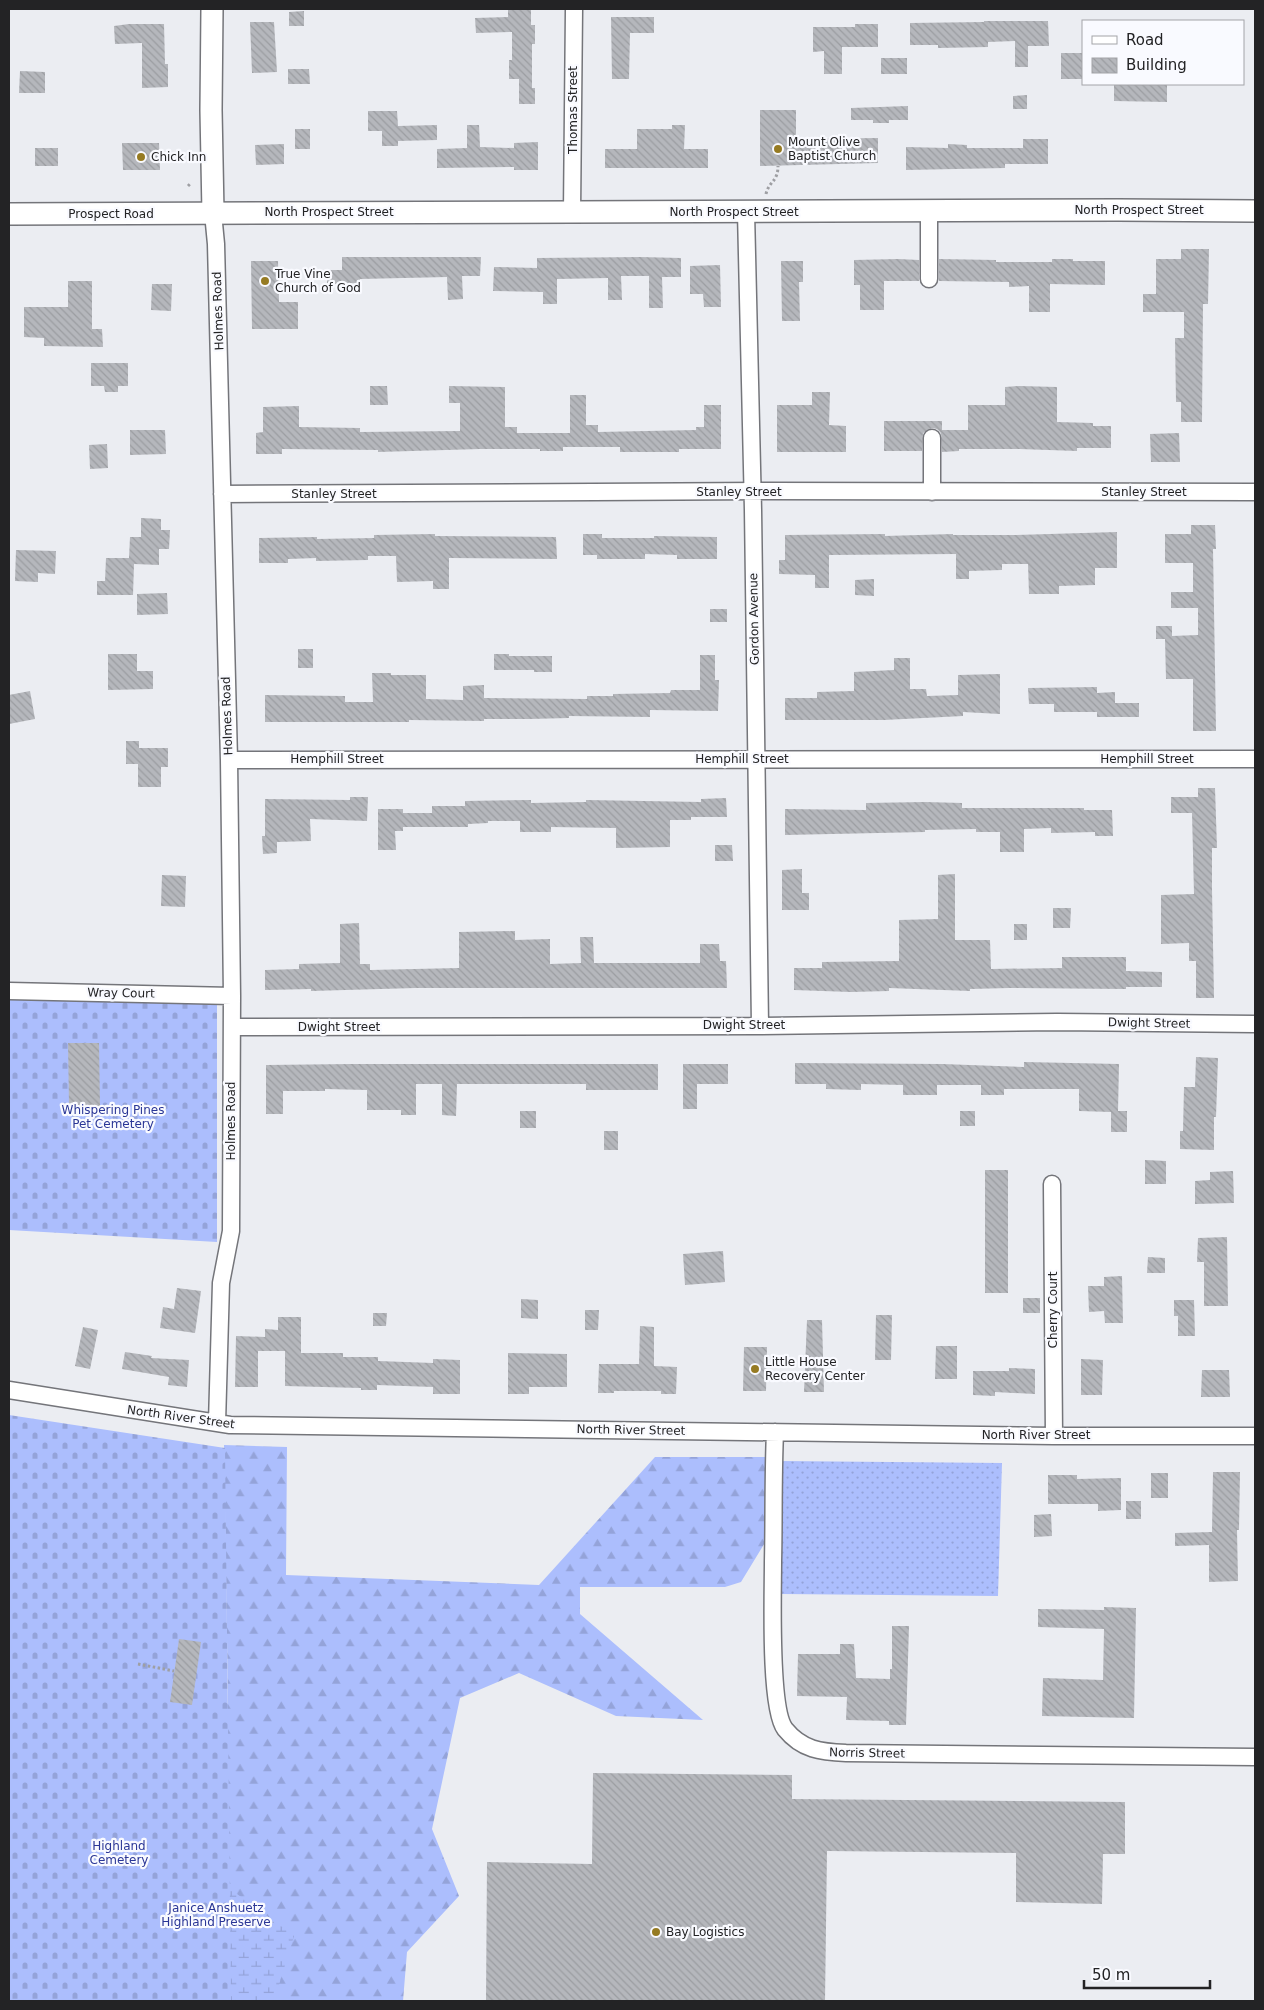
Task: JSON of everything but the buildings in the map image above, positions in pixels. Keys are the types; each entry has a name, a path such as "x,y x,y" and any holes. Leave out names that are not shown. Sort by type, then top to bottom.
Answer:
{"main road":[{"name":"Holmes Road","path":"212,9 213,213"},
{"name":"North Prospect Street","path":"213,213 1255,211"},
{"name":"Prospect Road","path":"9,214 213,213"}],"street":[{"name":"Thomas Street","path":"572,212 574,9"},
{"path":"929,211 929,279"},
{"name":"Gordon Avenue","path":"746,212 753,492 760,1026"},
{"name":"Holmes Road","path":"213,213 216,244 229,760 232,996 231,1231 221,1283 217,1423"},
{"path":"932,438 932,492"},
{"name":"Stanley Street","path":"222,494 1255,492"},
{"name":"Hemphill Street","path":"229,760 1255,759"},
{"name":"Wray Court","path":"9,990 232,996"},
{"name":"Dwight Street","path":"232,1027 760,1026 1057,1022 1255,1024"},
{"name":"Cherry Court","path":"1052,1184 1054,1436"},
{"name":"North River Street","path":"9,1390 217,1423 249,1425 1054,1436 1255,1436"},
{"name":"Norris Street","path":"775,1432 773,1648 780,1717 784,1727 798,1742 818,1752 846,1753 1255,1757"}],"path":[{"path":"766,200 768,188 778,176 778,166"},
{"path":"138,1664 174,1671"}],"green space":[{"name":"Whispering Pines Pet Cemetery","path":"9,997 217,1004 217,1242 9,1230"},
{"name":"Highland Cemetery","path":"9,1415 225,1448 231,2001 9,2001"},
{"name":"Janice Anshuetz Highland Preserve","path":"224,1445 287,1447 286,1575 539,1585 655,1457 767,1457 766,1541 741,1582 725,1587 580,1587 580,1614 703,1720 616,1716 519,1673 460,1698 432,1829 459,1896 407,1952 403,2001 54,2001 228,1703"},
{"path":"779,1461 1002,1463 998,1596 781,1594"},
{"name":"Janice Anshuetz Highland Preserve","path":"191,1860 294,1936 274,2001 140,2001"}],"place":[{"name":"Mount Olive Baptist Church","path":"778,149"},
{"name":"Chick Inn","path":"141,157"},
{"name":"True Vine Church of God","path":"265,281"},
{"name":"Little House Recovery Center","path":"755,1369"},
{"name":"Bay Logistics","path":"656,1932"}]}
